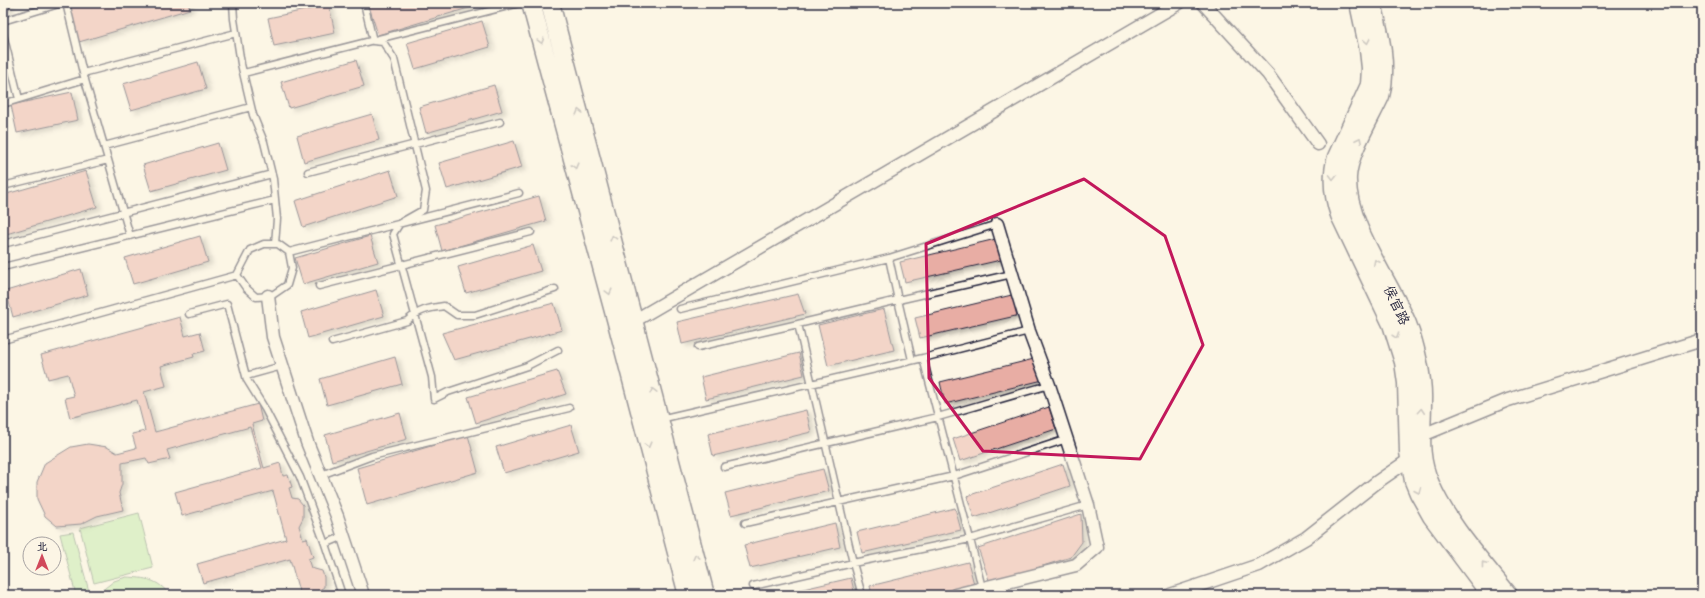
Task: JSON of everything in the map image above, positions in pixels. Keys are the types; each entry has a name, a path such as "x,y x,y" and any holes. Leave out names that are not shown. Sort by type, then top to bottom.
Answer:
{"main road":[{"path":"531,3 619,330 651,421 705,595"},
{"path":"550,3 635,321 651,421 680,567 684,595"},
{"name":"侯官路","path":"1359,3 1369,50 1371,68 1370,85 1333,168 1334,193 1340,216 1392,324 1404,362 1407,383 1410,458 1414,480 1424,503 1492,595"},
{"name":"侯官路","path":"1372,3 1384,65 1383,85 1380,96 1350,163 1347,176 1350,203 1359,228 1407,324 1422,386 1420,452 1423,467 1430,484 1450,520 1508,595"},
{"path":"680,567 688,595"}],"street":[{"path":"619,330 1179,3"},
{"path":"1203,3 1268,74 1318,144"},
{"path":"955,595 1076,565 1097,547 1088,505 1050,385 1029,331 997,224"},
{"path":"268,296 273,337 282,366 307,442 344,536 364,595"},
{"path":"1170,595 1252,568 1273,558 1306,538 1410,458 1420,438 1425,434 1508,400 1702,340"}],"lane":[{"path":"3,20 62,3"},
{"path":"66,3 84,76 130,236"},
{"path":"233,3 236,33 251,107 264,142 272,174 276,219 275,244"},
{"path":"364,3 373,41"},
{"path":"244,73 520,3"},
{"path":"3,104 84,76 236,33"},
{"path":"3,34 18,100"},
{"path":"373,41 383,42 394,59 426,191 423,210 399,224 393,234 432,377 434,400 448,392 527,366 558,350"},
{"path":"104,146 251,107"},
{"path":"308,172 500,122"},
{"path":"3,186 108,160"},
{"path":"3,244 272,174"},
{"path":"289,252 519,193"},
{"path":"3,267 275,200"},
{"path":"680,309 889,258 997,224"},
{"path":"319,286 531,232"},
{"path":"3,340 237,275 250,250 264,244 278,244 289,252 292,268 287,285 272,296 256,297 246,288 237,275"},
{"path":"889,258 912,360"},
{"path":"698,347 1012,274"},
{"path":"332,342 407,321 415,313 431,308 444,306 457,315 475,315 555,289"},
{"path":"189,314 227,304 246,380 265,409 300,477 342,595"},
{"path":"798,324 862,595"},
{"path":"651,421 923,358 1029,331"},
{"path":"923,358 982,588"},
{"path":"246,376 282,366"},
{"path":"724,467 938,417 1050,385"},
{"path":"321,475 372,456 569,408"},
{"path":"745,523 954,476 1067,439"},
{"path":"753,586 970,539 1088,505"},
{"path":"325,544 344,536"}],"highlighted area":[{"path":"1084,179 1165,236 1203,345 1140,459 983,451 929,378 926,244"}],"green space":[{"path":"139,513 153,568 94,583 80,528"},
{"path":"73,532 90,595 76,595 62,542 62,536 60,534"},
{"path":"126,577 151,580 170,595 96,595 114,581"}],"building":[{"path":"3,3 8,3 10,9 3,11"},
{"path":"78,3 188,3 190,9 79,42 69,6"},
{"path":"368,3 485,3 378,35"},
{"path":"329,5 335,33 274,46 268,18"},
{"path":"482,21 490,47 415,69 407,43"},
{"path":"356,60 364,86 289,108 281,82"},
{"path":"198,62 206,89 131,110 123,84"},
{"path":"494,85 502,111 426,133 419,107"},
{"path":"72,92 78,120 17,133 11,105"},
{"path":"372,114 379,140 304,162 297,136"},
{"path":"514,141 522,167 447,189 439,163"},
{"path":"218,143 226,170 151,191 143,165"},
{"path":"390,170 398,196 303,227 295,201"},
{"path":"86,171 97,207 3,235 3,195"},
{"path":"539,196 546,221 442,251 435,225"},
{"path":"200,236 208,262 133,284 125,258"},
{"path":"370,236 378,262 303,284 295,258"},
{"path":"1000,238 1005,259 905,282 900,262"},
{"path":"533,245 541,271 466,293 458,267"},
{"path":"81,269 88,295 13,317 6,291"},
{"path":"376,290 384,316 308,338 301,312"},
{"path":"798,294 805,314 682,344 677,322"},
{"path":"1016,294 1020,315 920,338 915,318"},
{"path":"554,303 562,330 454,360 442,333"},
{"path":"884,309 894,350 828,366 818,325"},
{"path":"180,317 185,336 200,332 205,351 193,354 194,357 161,366 166,386 144,392 155,432 258,404 262,421 252,424 264,468 280,463 283,476 288,475 292,487 289,488 292,498 298,499 303,505 303,518 299,526 303,539 307,538 313,557 308,559 311,568 322,571 324,577 324,587 318,591 319,595 300,595 290,559 203,583 197,564 286,539 273,491 182,516 175,492 262,468 250,427 167,450 170,459 149,464 146,458 122,463 122,484 119,493 123,510 97,516 81,524 57,526 45,516 37,499 37,482 45,463 71,447 88,444 107,447 117,453 136,448 132,434 145,431 137,400 70,418 65,398 74,396 68,374 48,379 41,355"},
{"path":"799,353 804,375 706,399 701,377"},
{"path":"395,357 402,384 327,405 320,379"},
{"path":"1038,358 1043,380 945,404 940,382"},
{"path":"557,371 566,394 476,423 468,397"},
{"path":"1049,407 1056,429 960,461 953,439"},
{"path":"806,410 811,432 713,456 708,434"},
{"path":"400,413 407,439 332,461 325,435"},
{"path":"571,425 579,451 504,473 496,447"},
{"path":"468,435 478,472 367,505 357,468"},
{"path":"1063,464 1070,486 974,518 967,496"},
{"path":"823,469 829,491 731,515 725,493"},
{"path":"955,508 961,530 862,553 857,532"},
{"path":"1081,514 1082,542 1071,557 990,583 978,548"},
{"path":"835,523 840,547 750,568 744,545"},
{"path":"968,562 974,584 929,595 872,595 870,586"},
{"path":"851,578 855,595 777,595"}]}
